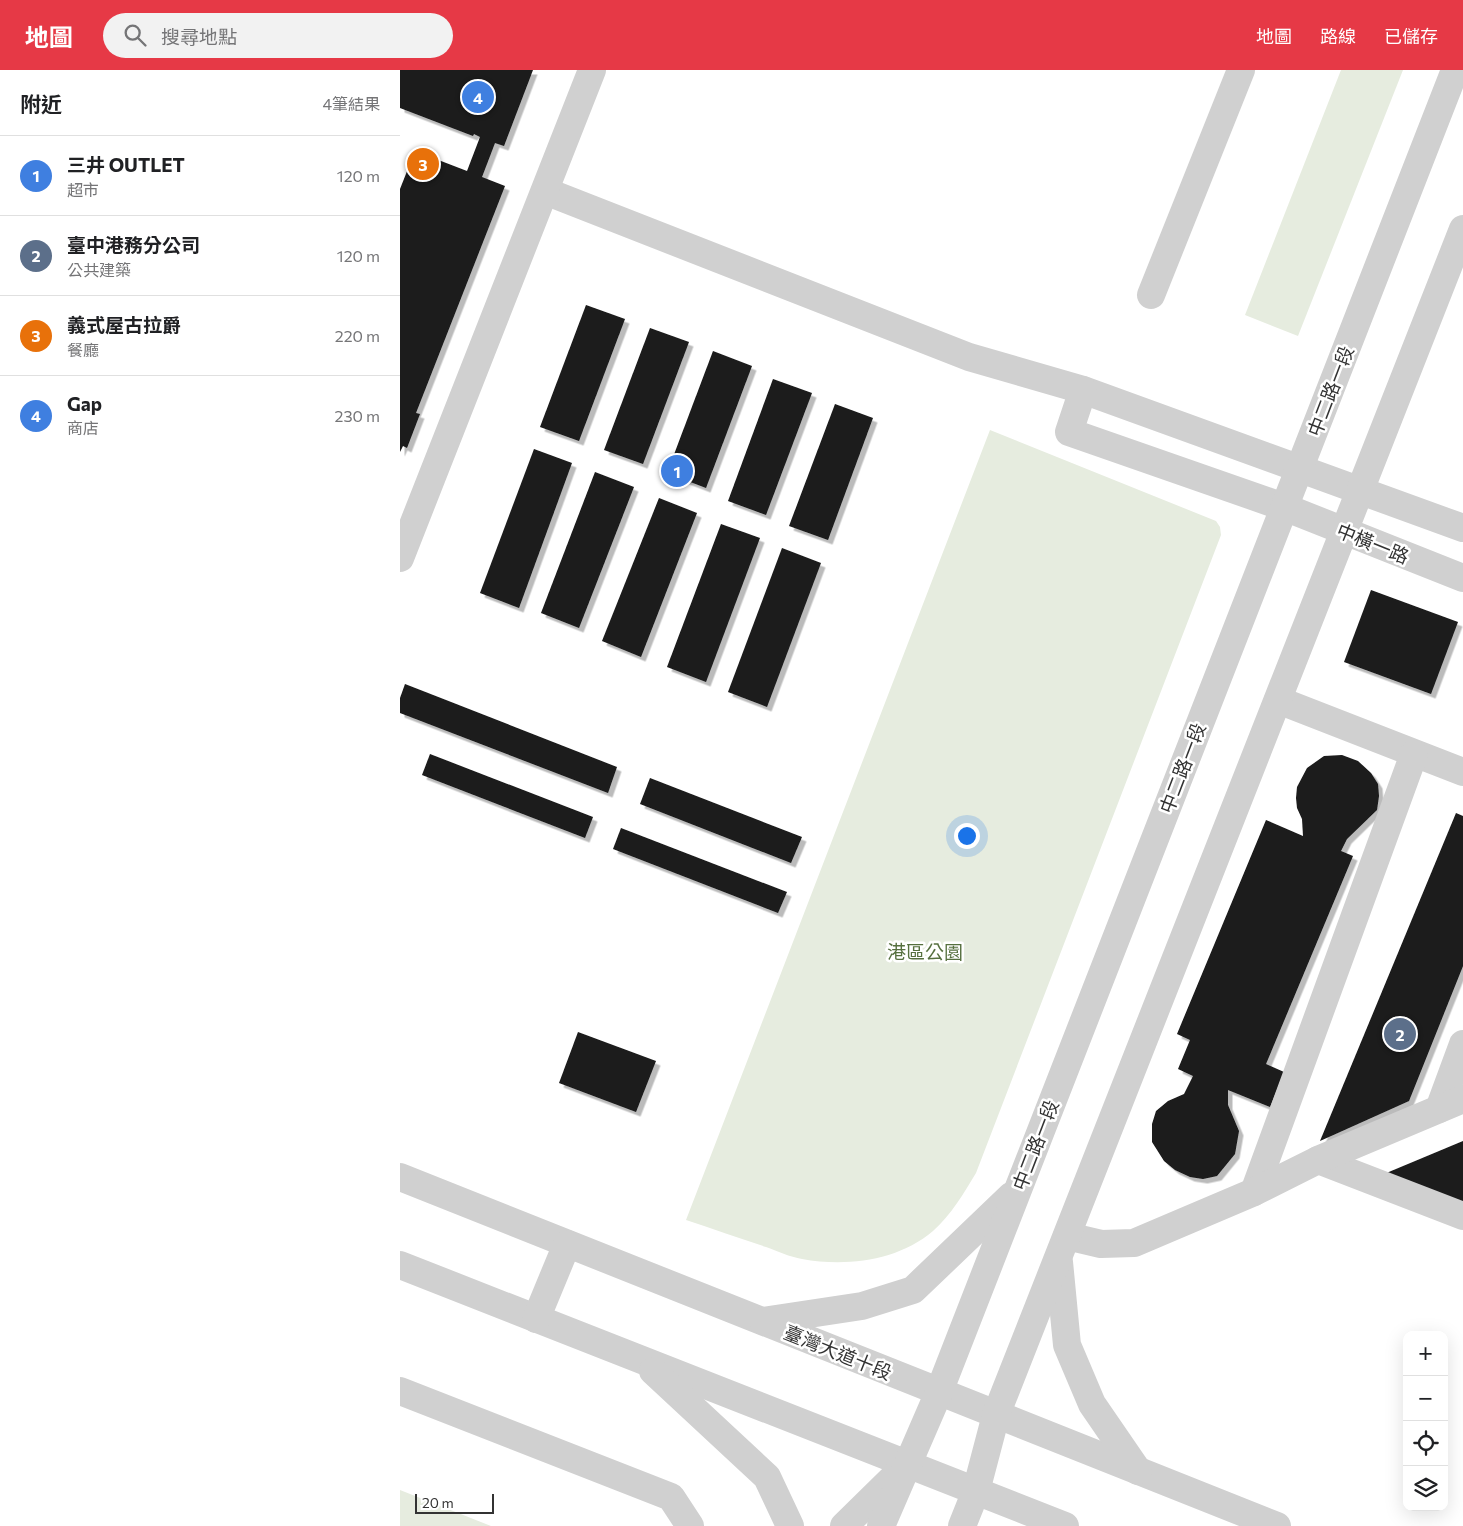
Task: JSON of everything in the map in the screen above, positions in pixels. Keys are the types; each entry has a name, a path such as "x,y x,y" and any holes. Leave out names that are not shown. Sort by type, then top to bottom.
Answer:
{"street":[{"path":"400,558 592,70"},
{"path":"1151,295 1241,70"},
{"name":"中二路一段","path":"881,1526 939,1392 1455,70"},
{"path":"545,191 969,357 1083,390 1463,528"},
{"path":"962,1526 976,1491 996,1415 1361,492 1463,228"},
{"name":"中橫一路","path":"1083,390 1069,432 1284,507 1463,578"},
{"path":"1278,700 1463,772"},
{"path":"1254,1192 1414,754"},
{"path":"1063,1247 1134,1243 1254,1192 1318,1160 1451,1104 1463,1044"},
{"path":"1318,1160 1463,1216"},
{"name":"臺灣大道十段","path":"400,1177 1277,1526"},
{"path":"762,1321 862,1306 913,1290 1018,1190"},
{"path":"536,1319 567,1244"},
{"path":"1063,1247 1068,1345 1092,1404 1138,1471"},
{"path":"400,1265 1065,1526"},
{"path":"641,1360 767,1477 790,1526"},
{"path":"400,1391 671,1497 690,1526"},
{"name":"中二路一段","path":"844,1526 907,1464"},
{"path":"973,1526 976,1491"}],"green space":[{"path":"1341,70 1403,70 1298,336 1245,315"},
{"name":"港區公園","path":"990,430 1216,521 1220,527 1221,535 976,1173 957,1204 940,1225 919,1241 904,1249 888,1255 854,1262 797,1258 686,1220"},
{"path":"400,1490 491,1526 400,1526"}],"building":[{"path":"400,70 533,70 504,146 495,143 482,177 505,186 416,413 420,414 407,448 403,446 400,452 400,189 415,151 467,171 480,137 400,108"},
{"path":"586,305 625,319 579,441 540,427"},
{"path":"650,328 689,342 643,464 604,450"},
{"path":"713,351 752,366 706,488 667,473"},
{"path":"773,379 812,393 766,515 728,501"},
{"path":"835,404 873,418 828,540 789,526"},
{"path":"534,449 572,463 519,608 480,593"},
{"path":"595,472 634,487 579,628 541,613"},
{"path":"659,498 697,513 641,657 602,641"},
{"path":"721,524 760,538 706,682 667,667"},
{"path":"782,548 821,563 767,707 728,692"},
{"path":"1371,590 1458,622 1431,694 1344,662"},
{"path":"405,684 617,767 608,793 400,713 400,698"},
{"path":"430,754 593,817 585,838 422,775"},
{"path":"1342,755 1358,761 1371,773 1378,784 1377,810 1347,839 1341,851 1353,856 1266,1064 1284,1072 1270,1107 1228,1090 1228,1105 1239,1131 1235,1154 1217,1176 1203,1179 1190,1177 1175,1170 1164,1161 1152,1142 1152,1124 1156,1111 1168,1101 1184,1094 1193,1076 1178,1069 1190,1040 1177,1034 1266,820 1303,836 1302,819 1297,808 1297,787 1307,768 1324,756"},
{"path":"650,778 802,837 791,863 640,804"},
{"path":"1456,813 1463,816 1463,966 1409,1101 1320,1141"},
{"path":"621,828 787,892 778,913 613,849"},
{"path":"578,1032 656,1061 636,1112 559,1083"},
{"path":"1463,1141 1463,1202 1384,1174"}],"place":[{"name":"Gap","path":"478,97"},
{"name":"義式屋古拉爵","path":"423,164"},
{"name":"三井 OUTLET","path":"677,471"},
{"name":"臺中港務分公司","path":"1400,1034"}]}
